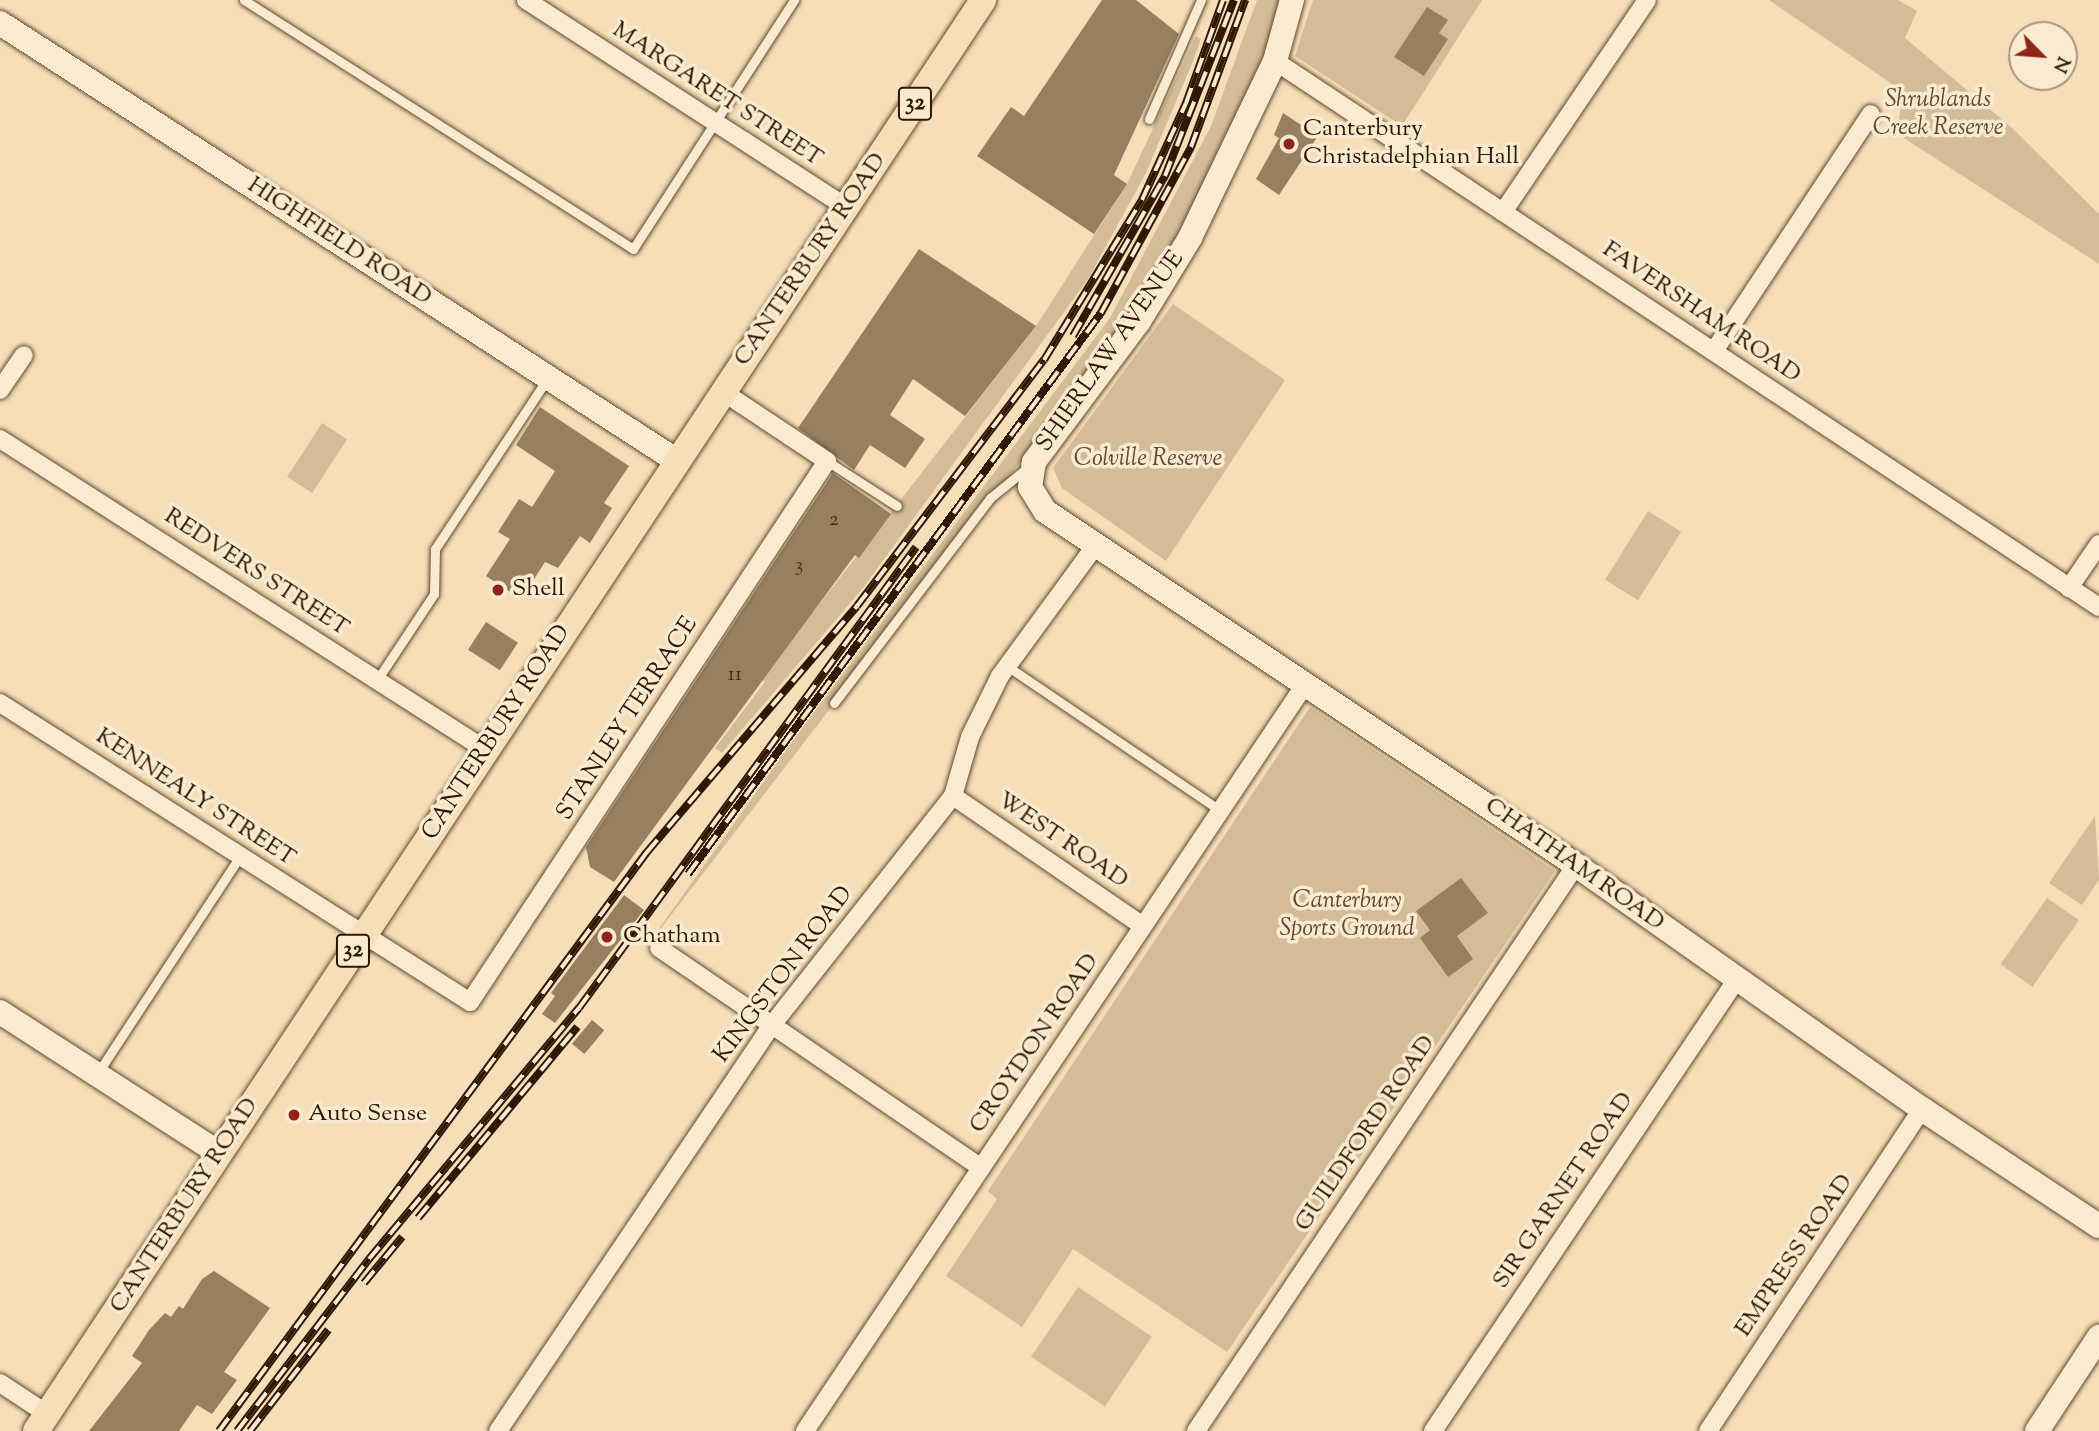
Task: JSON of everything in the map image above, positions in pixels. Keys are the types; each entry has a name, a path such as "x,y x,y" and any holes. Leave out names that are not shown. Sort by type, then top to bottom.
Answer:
{"main road":[{"name":"CANTERBURY ROAD","path":"41,1422 983,0"}],"street":[{"name":"MARGARET STREET","path":"526,0 846,207"},
{"name":"SHIERLAW AVENUE","path":"1045,511 1030,487 1034,462 1139,321 1190,238 1275,61 1292,0"},
{"path":"1503,212 1647,0"},
{"name":"HIGHFIELD ROAD","path":"0,23 677,461"},
{"name":"FAVERSHAM ROAD","path":"1275,61 2099,607"},
{"path":"1714,351 1871,114"},
{"path":"0,390 24,355"},
{"path":"723,392 827,461"},
{"name":"REDVERS STREET","path":"0,439 486,750"},
{"name":"STANLEY TERRACE","path":"364,935 470,1003 827,461"},
{"name":"CHATHAM ROAD","path":"1045,511 1576,864 1922,1109 2099,1226"},
{"path":"2069,588 2099,544"},
{"name":"KINGSTON ROAD","path":"498,1431 772,1025 953,796 970,737 1007,666 1096,545"},
{"name":"CROYDON ROAD","path":"805,1431 1306,683"},
{"name":"KENNEALY STREET","path":"0,703 364,935"},
{"name":"WEST ROAD","path":"953,796 1143,926"},
{"name":"GUILDFORD ROAD","path":"1196,1431 1576,864"},
{"path":"659,948 981,1168"},
{"name":"SIR GARNET ROAD","path":"1433,1431 1737,979"},
{"path":"0,1012 219,1153"},
{"name":"EMPRESS ROAD","path":"1709,1431 1922,1109"},
{"path":"2037,1431 2099,1337"},
{"path":"0,1383 41,1422"}],"lane":[{"path":"244,0 633,249 794,0"},
{"path":"1150,119 1201,0"},
{"path":"377,680 434,594 435,549 548,377"},
{"path":"827,461 897,506"},
{"path":"834,703 990,498 1034,462"},
{"path":"1007,666 1220,811"},
{"path":"97,1074 240,856"}],"green space":[{"path":"1257,0 1285,0 1280,22 1208,186 1129,321 641,954 797,735 1110,318 1211,126"},
{"path":"1313,0 1482,0 1402,126 1295,56"},
{"name":"Shrublands Creek Reserve","path":"1769,0 1898,0 1917,11 1905,38 2012,128 2099,214 2099,264 1896,133 1904,92"},
{"path":"1196,36 1201,39 1194,59 1146,173 1088,279 863,588 722,753 715,748 765,682 761,679 1036,326 1127,184"},
{"name":"Colville Reserve","path":"1173,304 1285,380 1166,561 1062,488 1053,468"},
{"path":"322,423 347,439 312,493 287,477"},
{"path":"1648,511 1681,532 1638,600 1605,580"},
{"name":"Canterbury Sports Ground","path":"1310,707 1555,871 1227,1352 1073,1249 1022,1327 946,1276 997,1199 988,1191"},
{"path":"2095,816 2099,880 2082,905 2049,883"},
{"path":"2047,898 2079,920 2032,987 2001,964"},
{"path":"1078,1287 1152,1337 1105,1406 1031,1357"}],"building":[{"path":"1102,0 1136,0 1179,34 1114,175 1127,184 1094,234 977,156 1011,107 1024,116"},
{"path":"1427,7 1448,20 1439,33 1448,39 1424,76 1394,57"},
{"path":"1283,113 1318,136 1279,195 1256,179 1279,138 1274,135"},
{"path":"919,249 1036,326 965,416 913,379 890,415 925,439 905,468 870,445 854,470 798,428"},
{"path":"540,407 629,466 604,503 612,508 590,543 580,536 558,568 545,562 527,590 512,593 486,576 510,539 498,532 519,499 532,507 555,471 516,445"},
{"path":"833,473 891,514 859,558 855,555 614,882 590,867 586,847"},
{"path":"486,622 518,643 500,670 468,650"},
{"path":"1461,878 1488,913 1457,936 1473,959 1448,977 1420,938 1430,930 1416,911"},
{"path":"624,895 644,910 555,1023 542,1014 555,996 551,993"},
{"path":"592,1020 604,1030 584,1054 572,1044"},
{"path":"214,1271 270,1308 224,1372 237,1380 212,1414 197,1405 179,1431 89,1431 142,1363 132,1356 149,1330 165,1313 171,1317 179,1306 183,1309 202,1279"}],"railway":[{"path":"219,1431 647,852 857,606 1044,360 1142,200 1186,103 1223,0"},
{"path":"1073,336 1165,176 1234,0"},
{"path":"688,874 1101,313 1191,147 1245,0"},
{"path":"237,1431 369,1259 579,1008 916,547"},
{"path":"418,1218 577,1027"},
{"path":"364,1283 402,1237"},
{"path":"250,1431 328,1330"}],"place":[{"name":"Canterbury Christadelphian Hall","path":"1289,144"},
{"name":"Shell","path":"498,590"},
{"name":"Chatham","path":"607,937"},
{"name":"Auto Sense","path":"294,1115"}]}
